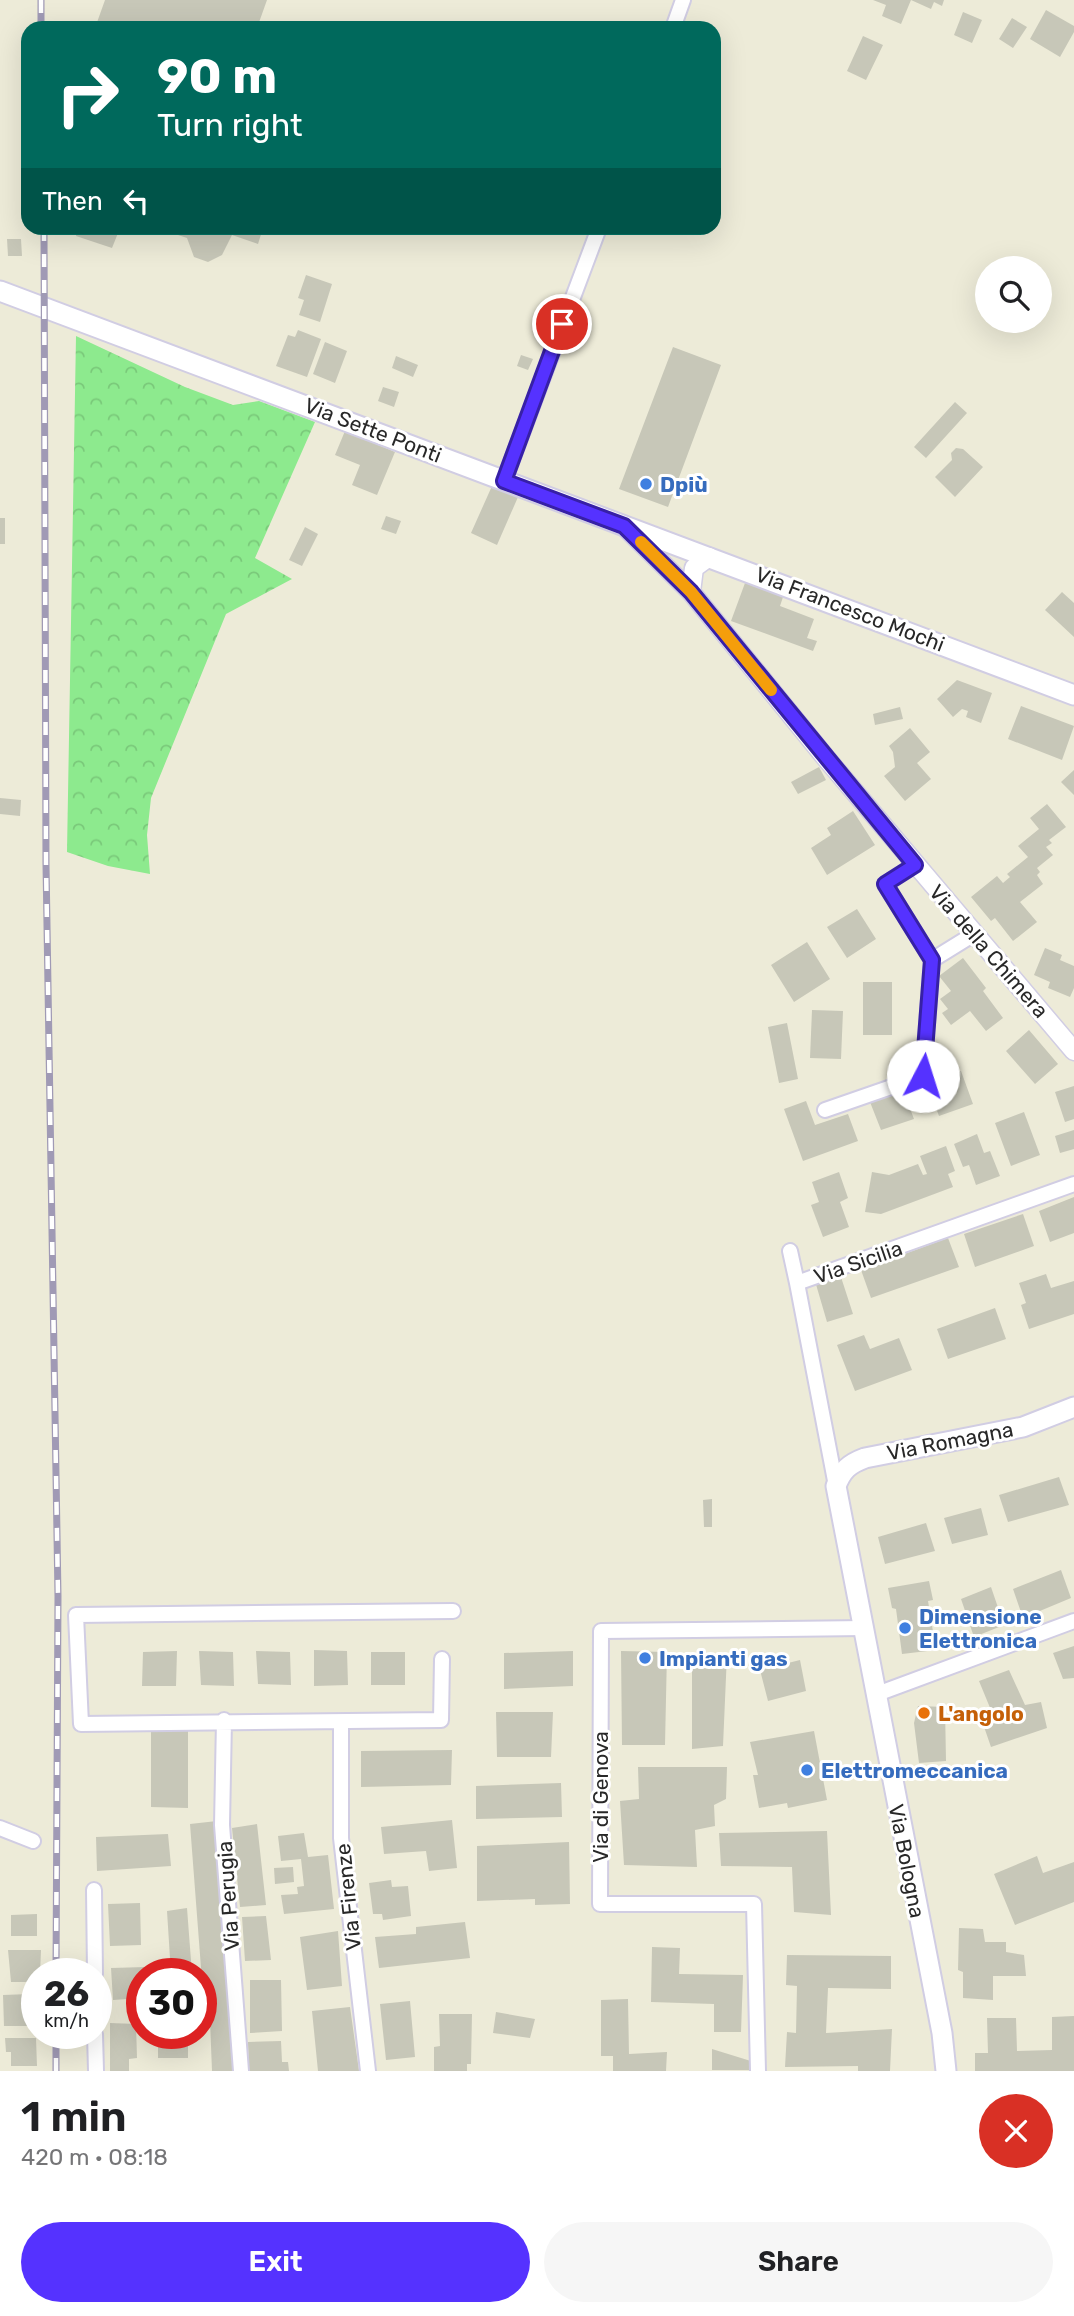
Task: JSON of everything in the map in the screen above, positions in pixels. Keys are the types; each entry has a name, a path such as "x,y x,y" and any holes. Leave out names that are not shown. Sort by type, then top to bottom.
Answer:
{"main road":[{"name":"Via Sette Ponti","path":"0,280 98,319 121,336"},
{"name":"Via Sette Ponti","path":"0,291 624,526"},
{"name":"Via Francesco Mochi","path":"624,526 1074,695"},
{"name":"Via Romagna","path":"836,1486 841,1473 849,1464 865,1458 1023,1427 1074,1408"},
{"name":"Via Bologna","path":"836,1486 877,1693 906,1860 942,2033 946,2071"}],"street":[{"path":"676,21 684,0"},
{"path":"504,481 595,235"},
{"name":"Via della Chimera","path":"624,526 691,592 915,865 1072,1041"},
{"path":"691,592 694,568 709,557"},
{"path":"825,1110 923,1076 932,960 885,884 915,865"},
{"path":"932,960 974,934"},
{"name":"Via Sicilia","path":"836,1486 797,1283 1017,1207 1074,1184"},
{"path":"790,1251 797,1283"},
{"path":"442,1659 441,1720 224,1720 81,1724 76,1615 453,1611"},
{"path":"877,1693 1074,1621"},
{"name":"Via di Genova","path":"758,2071 754,1904 600,1904 601,1631 864,1628"},
{"name":"Via Perugia","path":"224,1720 222,1825 241,2071"},
{"name":"Via Firenze","path":"341,1722 341,1838 368,2071"},
{"path":"0,1828 33,1841"},
{"path":"94,1890 95,1958"},
{"path":"95,2049 96,2071"}],"green space":[{"path":"76,336 185,387 233,405 259,401 315,422 255,558 292,579 226,614 151,798 147,835 150,874 108,866 67,852"}],"building":[{"path":"105,0 267,0 260,21 98,21"},
{"path":"873,0 911,0 901,24 882,16 886,5"},
{"path":"911,0 944,0 942,6 934,2 931,9"},
{"path":"1046,10 1074,26 1074,32 1060,57 1030,39"},
{"path":"963,12 982,20 972,43 954,35"},
{"path":"1012,18 1027,27 1013,48 999,39"},
{"path":"863,36 883,45 866,80 847,71"},
{"path":"76,235 117,235 112,248"},
{"path":"178,235 232,235 222,255 208,262 194,257 187,238"},
{"path":"232,235 261,235 258,244"},
{"path":"7,239 21,239 22,256 8,256"},
{"path":"306,275 332,284 320,322 299,315 304,300 298,298"},
{"path":"298,330 321,339 307,377 276,366 288,335 295,337"},
{"path":"325,342 347,351 335,383 313,374"},
{"path":"673,347 721,365 668,507 619,489"},
{"path":"521,355 533,359 528,370 517,366"},
{"path":"396,356 418,365 413,377 392,368"},
{"path":"383,387 399,392 394,407 378,401"},
{"path":"955,402 967,413 926,458 914,447"},
{"path":"345,431 395,452 377,495 352,485 360,465 335,455"},
{"path":"956,448 963,449 983,467 955,497 935,477 952,460 951,453"},
{"path":"492,486 518,497 497,545 471,533"},
{"path":"386,516 401,521 396,534 381,529"},
{"path":"0,518 5,518 5,544 0,544"},
{"path":"305,527 318,534 302,566 289,560"},
{"path":"745,583 783,597 780,606 814,619 807,638 817,641 813,651 731,621"},
{"path":"1062,592 1074,603 1074,637 1045,610"},
{"path":"957,680 992,693 981,723 966,717 968,711 962,709 953,717 937,699"},
{"path":"1021,706 1074,726 1062,760 1008,739"},
{"path":"900,707 903,719 875,725 873,714"},
{"path":"910,728 930,752 917,763 931,779 905,801 884,776 895,767 893,752 889,746"},
{"path":"819,767 826,780 798,794 791,782"},
{"path":"1074,770 1074,795 1061,782"},
{"path":"0,798 21,800 20,816 0,814"},
{"path":"1047,804 1066,827 1049,840 1052,843 1046,847 1053,855 1037,868 1040,872 1037,875 1043,884 1020,902 1037,922 1013,941 995,918 991,921 971,897 997,876 1003,883 1010,877 1007,874 1028,857 1018,846 1039,829 1030,818"},
{"path":"853,811 875,845 827,875 811,848 831,835 827,828"},
{"path":"857,909 876,939 847,958 827,927"},
{"path":"807,942 830,979 794,1002 771,965"},
{"path":"1045,948 1062,955 1060,960 1074,966 1074,988 1070,997 1048,988 1050,982 1034,975"},
{"path":"963,958 986,988 983,991 1003,1018 986,1031 970,1011 951,1025 942,1013 948,1009 940,999 951,991 939,976"},
{"path":"863,982 892,982 892,1035 863,1035"},
{"path":"812,1010 843,1011 841,1059 810,1058"},
{"path":"787,1023 798,1079 779,1083 768,1027"},
{"path":"1029,1030 1058,1064 1035,1084 1006,1051"},
{"path":"961,1071 973,1104 939,1116 927,1084"},
{"path":"1074,1086 1074,1119 1065,1122 1055,1092"},
{"path":"903,1090 914,1119 881,1130 870,1102"},
{"path":"806,1101 815,1125 848,1114 858,1141 803,1161 784,1109"},
{"path":"1024,1112 1040,1155 1011,1166 995,1123"},
{"path":"1074,1130 1074,1149 1060,1153 1055,1136"},
{"path":"977,1134 984,1153 990,1151 1000,1176 976,1185 969,1165 963,1167 954,1144"},
{"path":"946,1146 955,1171 948,1174 953,1187 881,1214 865,1212 872,1172 889,1175 918,1164 923,1175 927,1174 920,1156"},
{"path":"839,1172 848,1198 840,1202 849,1227 823,1237 811,1205 819,1202 812,1182"},
{"path":"1074,1197 1074,1233 1050,1242 1039,1211"},
{"path":"1023,1214 1034,1246 975,1267 964,1234"},
{"path":"948,1238 959,1267 871,1298 861,1270"},
{"path":"840,1274 853,1314 827,1322 815,1281"},
{"path":"1046,1274 1051,1288 1074,1281 1074,1314 1029,1329 1021,1305 1026,1303 1019,1283"},
{"path":"995,1308 1006,1339 948,1359 937,1329"},
{"path":"864,1335 870,1349 899,1338 912,1370 855,1391 837,1345"},
{"path":"1059,1477 1069,1505 1008,1522 999,1495"},
{"path":"712,1499 712,1527 704,1527 703,1500"},
{"path":"981,1508 988,1535 952,1544 944,1518"},
{"path":"926,1523 935,1551 885,1564 878,1537"},
{"path":"1061,1570 1071,1598 1023,1618 1013,1589"},
{"path":"929,1581 933,1600 928,1601 936,1650 902,1654 896,1609 892,1608 888,1588"},
{"path":"991,1587 1004,1625 974,1637 961,1599"},
{"path":"1074,1646 1074,1678 1063,1679 1053,1653"},
{"path":"314,1650 347,1651 348,1685 314,1686"},
{"path":"177,1651 176,1686 142,1686 143,1652"},
{"path":"199,1651 233,1652 234,1686 201,1685"},
{"path":"256,1651 290,1652 291,1685 258,1684"},
{"path":"573,1651 573,1686 504,1689 504,1653"},
{"path":"621,1651 667,1652 665,1745 622,1745"},
{"path":"371,1652 405,1652 405,1685 371,1685"},
{"path":"692,1653 727,1654 723,1746 692,1749"},
{"path":"800,1660 806,1691 768,1701 760,1670"},
{"path":"1009,1670 1025,1705 1041,1702 1047,1728 991,1747 982,1721 993,1715 979,1681"},
{"path":"918,1706 945,1707 946,1761 919,1763 914,1723"},
{"path":"496,1712 553,1712 551,1757 497,1757"},
{"path":"188,1730 188,1808 151,1807 151,1731"},
{"path":"814,1731 827,1800 788,1808 787,1803 759,1808 753,1775 758,1775 750,1742"},
{"path":"452,1750 451,1785 361,1787 361,1751"},
{"path":"638,1767 727,1767 726,1799 714,1805 715,1826 695,1830 697,1867 624,1865 620,1801 639,1799"},
{"path":"561,1783 562,1817 476,1819 476,1786"},
{"path":"452,1820 457,1868 429,1871 426,1851 384,1854 381,1827"},
{"path":"217,1821 236,2071 212,2071 211,2049 217,2049 217,1958 200,1958 190,1824"},
{"path":"257,1824 266,1905 240,1907 232,1828"},
{"path":"827,1831 831,1915 794,1912 792,1867 721,1866 719,1833"},
{"path":"304,1833 308,1857 328,1855 334,1909 284,1914 281,1895 298,1894 297,1887 304,1886 301,1859 281,1861 278,1836"},
{"path":"168,1834 171,1866 97,1871 96,1837"},
{"path":"569,1842 570,1904 535,1905 535,1899 477,1901 477,1846"},
{"path":"1037,1856 1043,1873 1074,1862 1074,1902 1015,1925 994,1874"},
{"path":"293,1867 294,1882 275,1884 274,1868"},
{"path":"391,1880 392,1887 408,1886 411,1916 383,1920 382,1914 373,1914 369,1883"},
{"path":"140,1903 141,1945 110,1946 108,1904"},
{"path":"187,1908 191,1958 170,1958 167,1911"},
{"path":"37,1914 37,1936 11,1936 11,1915"},
{"path":"266,1916 271,1960 245,1961 242,1917"},
{"path":"465,1922 470,1958 379,1968 375,1937 416,1934 416,1927"},
{"path":"959,1928 983,1929 985,1942 1006,1942 1006,1952 1024,1955 1026,1976 993,1976 993,2000 963,1998 963,1972 958,1970"},
{"path":"338,1931 342,1986 307,1990 300,1937"},
{"path":"652,1947 680,1948 679,1974 743,1975 741,2032 714,2032 714,2004 651,2002"},
{"path":"8,1950 41,1950 41,1958 21,1958 21,1982 11,1982"},
{"path":"787,1955 891,1956 891,1989 828,1988 826,2033 892,2029 890,2071 858,2071 858,2066 785,2067 787,2032 796,2033 797,1986 786,1985"},
{"path":"112,1968 126,1968 126,1999 113,2000"},
{"path":"250,1980 281,1980 282,2031 250,2033"},
{"path":"21,1994 21,2026 4,2026 3,1995"},
{"path":"628,1999 629,2054 667,2052 666,2071 613,2071 613,2056 601,2056 601,2000"},
{"path":"410,2001 415,2057 386,2060 380,2004"},
{"path":"350,2007 359,2071 318,2071 312,2011"},
{"path":"496,2012 535,2019 530,2038 493,2033"},
{"path":"439,2014 472,2014 471,2064 467,2064 467,2071 434,2071 434,2047 440,2046"},
{"path":"1074,2016 1074,2071 975,2071 975,2053 988,2053 987,2018 1016,2018 1017,2051 1052,2050 1052,2017"},
{"path":"112,2023 126,2024 126,2049 137,2049 137,2058 129,2059 129,2071 110,2071"},
{"path":"5,2038 21,2038 21,2049 36,2049 37,2066 11,2066 11,2052 6,2052"},
{"path":"281,2041 282,2062 288,2062 289,2071 249,2071 248,2042"},
{"path":"158,2049 188,2049 188,2058 158,2058"},
{"path":"712,2049 754,2062 755,2070 712,2070"}],"railway":[{"path":"41,0 41,21"},
{"path":"44,235 46,864 58,1596 56,1958"},
{"path":"56,2049 56,2071"}],"slow traffic":[{"path":"641,542 691,592 771,690"}],"place":[{"name":"Dpiù","path":"646,484"},
{"name":"Dimensione Elettronica","path":"905,1628"},
{"name":"Impianti gas","path":"645,1658"},
{"name":"L'angolo","path":"924,1713"},
{"name":"Elettromeccanica","path":"807,1770"}],"route":[{"path":"562,324 504,481 624,526 691,592 915,865 885,884 932,960 923,1076"}]}
